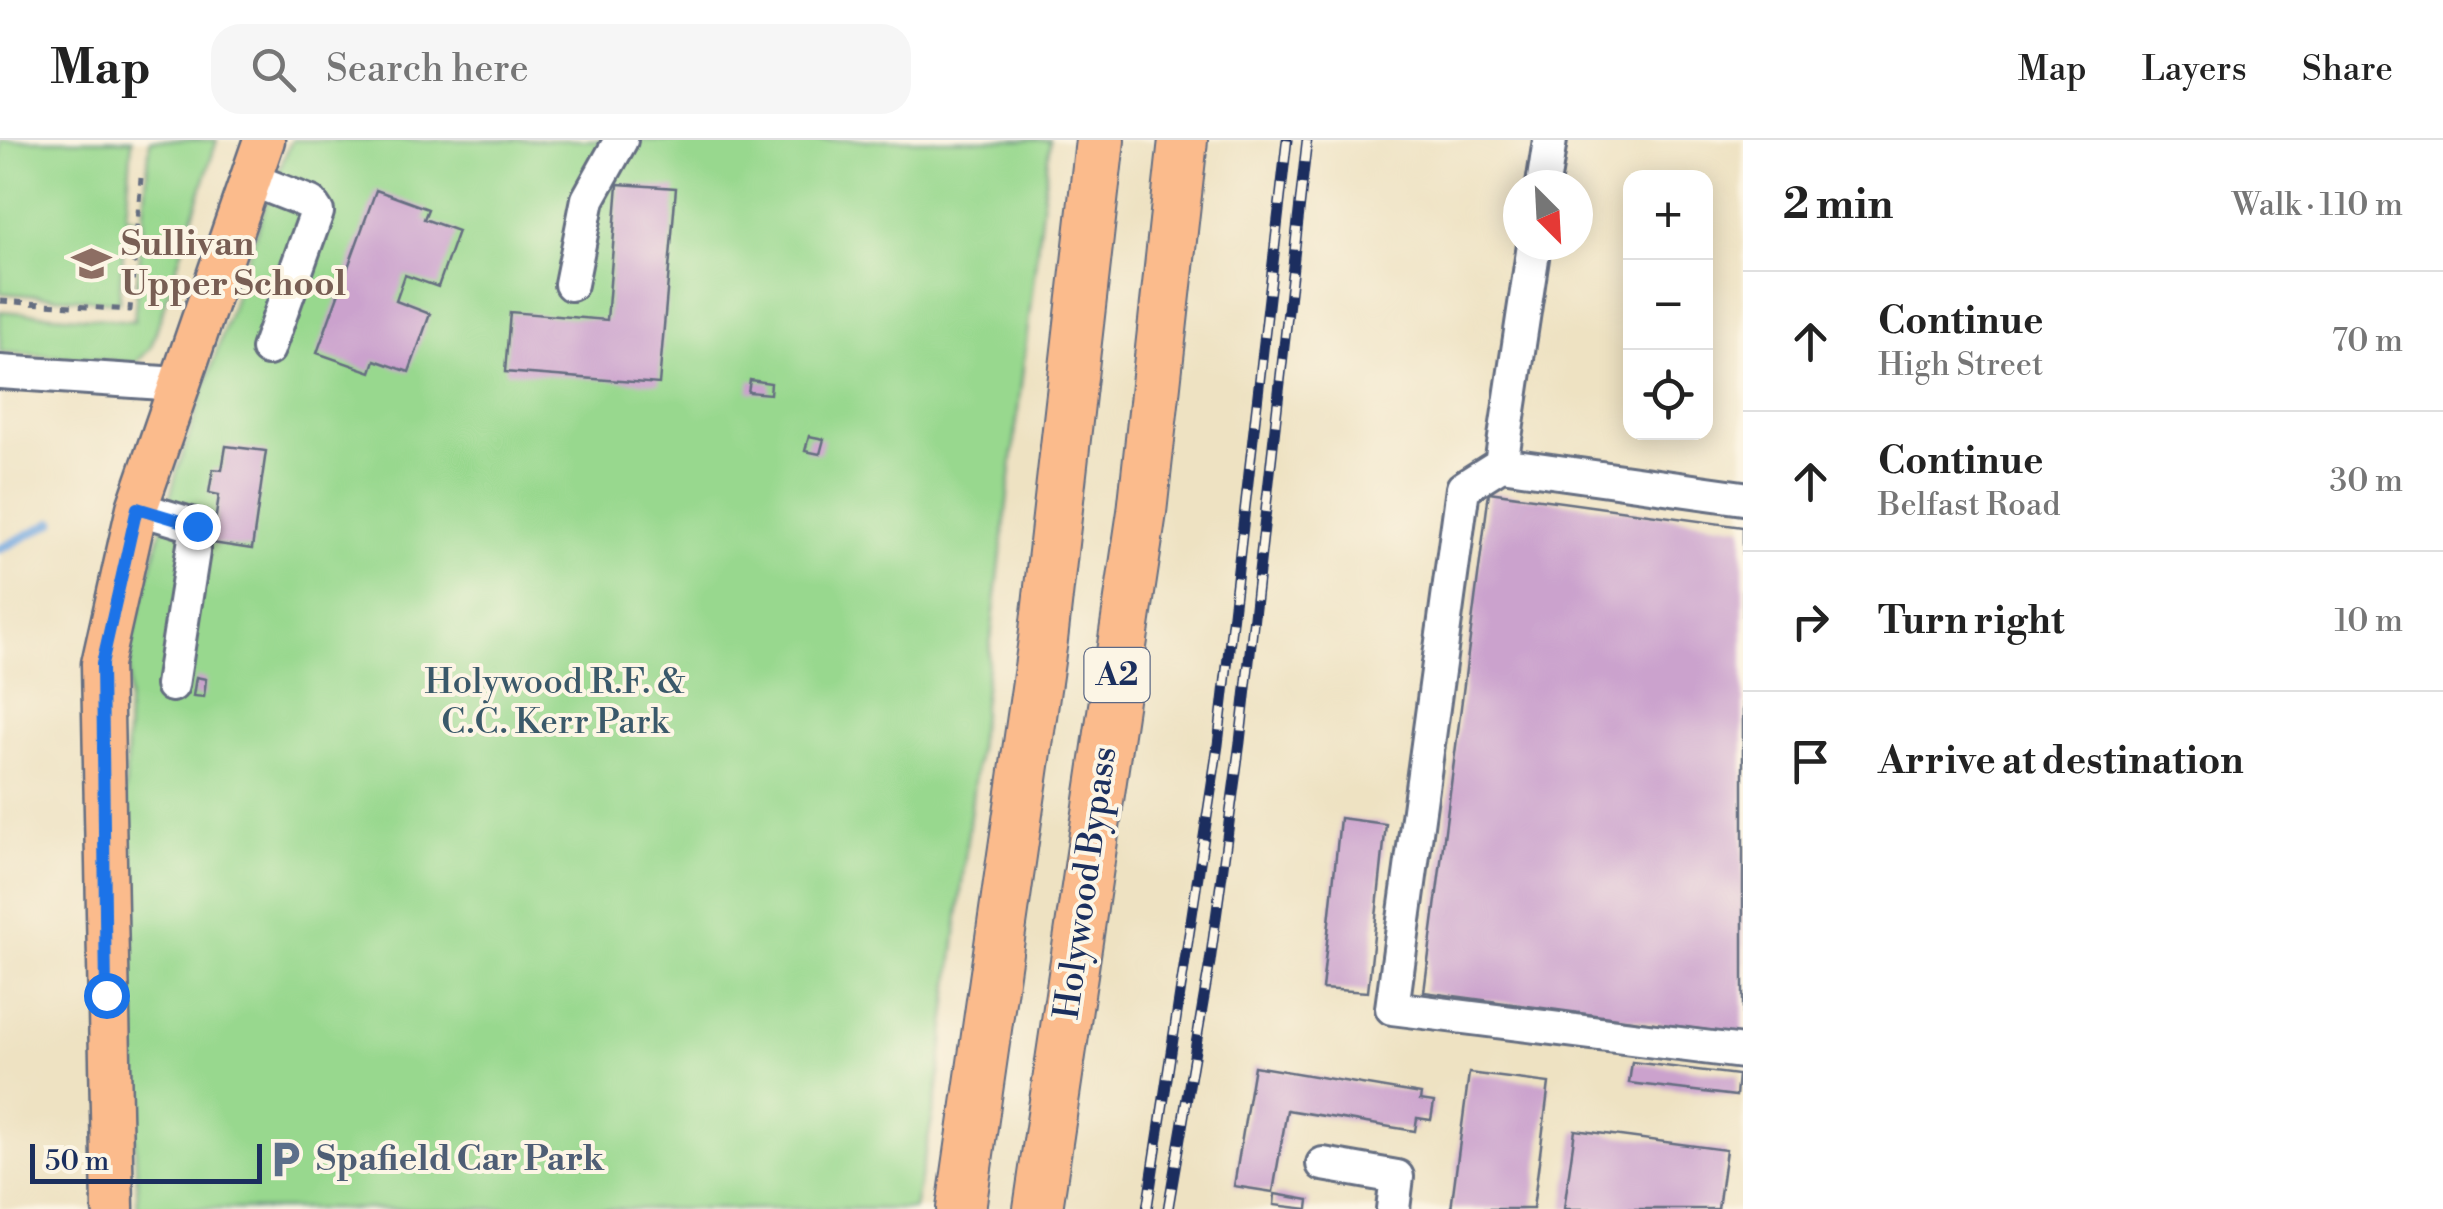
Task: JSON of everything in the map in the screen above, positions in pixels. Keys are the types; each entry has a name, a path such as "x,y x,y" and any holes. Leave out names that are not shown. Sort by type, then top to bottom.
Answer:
{"highway":[{"name":"A2","path":"961,1209 1043,640 1100,140"},
{"name":"Holywood Bypass","path":"1038,1209 1142,512 1183,140"}],"main road":[{"path":"112,1209 102,664 137,508 264,140"}],"street":[{"path":"571,284 588,198 621,140"},
{"path":"1545,170 1550,140"},
{"path":"250,179 311,204 317,212 268,349"},
{"path":"1501,464 1532,260"},
{"path":"0,372 178,384"},
{"path":"1743,498 1501,464 1463,488 1392,1008 1743,1052"},
{"path":"137,508 197,526 172,685"},
{"path":"1323,1164 1397,1178 1393,1209"}],"path":[{"path":"0,301 130,310 141,178"}],"green space":[{"path":"0,140 132,140 126,216 136,218 134,238 124,238 119,302 0,293"},
{"path":"150,140 217,140 151,347 136,363 0,352 0,311 134,321"},
{"name":"Holywood R.F. & C.C. Kerr Park","path":"292,140 1050,140 937,1094 914,1209 138,1209 123,858 130,645 177,471 272,185"}],"building":[{"path":"618,184 676,188 659,384 505,372 510,312 607,320"},
{"path":"376,190 428,209 424,219 458,231 438,287 405,275 396,301 430,314 409,372 375,360 371,372 317,353"},
{"path":"750,380 771,383 770,394 748,392"},
{"path":"809,436 824,439 820,454 805,451"},
{"path":"226,446 266,451 252,549 212,543 219,495 209,493 213,469 222,470"},
{"path":"1489,492 1743,527 1743,1035 1424,992"},
{"path":"196,677 206,679 204,697 193,696"},
{"path":"1340,818 1386,824 1368,992 1322,989"},
{"path":"1632,1062 1738,1075 1736,1096 1629,1083"},
{"path":"1254,1066 1421,1094 1420,1100 1434,1102 1431,1120 1417,1118 1415,1131 1287,1110 1273,1192 1234,1186"},
{"path":"1469,1073 1549,1083 1533,1209 1451,1209"},
{"path":"1575,1130 1726,1150 1718,1209 1564,1209"},
{"path":"1275,1194 1309,1200 1308,1209 1274,1205"}],"waterway":[{"path":"0,549 53,522"}],"railway":[{"path":"1147,1209 1218,745 1287,140"},
{"path":"1168,1209 1210,962 1240,742 1307,140"}],"place":[{"name":"Sullivan Upper School","path":"91,264"},
{"name":"Spafield Car Park","path":"286,1159"}],"route":[{"path":"106,995 102,664 137,508 197,526"}]}
